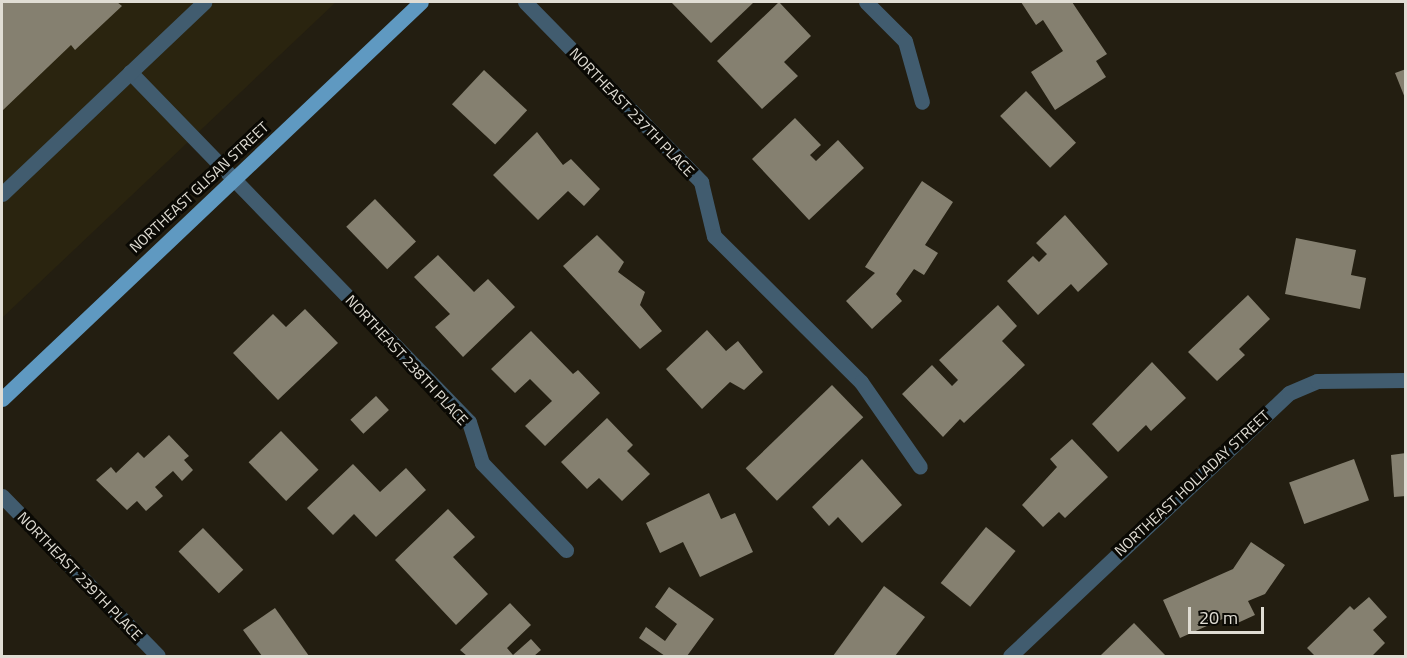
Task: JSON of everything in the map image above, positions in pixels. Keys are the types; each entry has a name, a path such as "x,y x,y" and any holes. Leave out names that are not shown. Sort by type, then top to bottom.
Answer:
{"main road":[{"name":"NORTHEAST GLISAN STREET","path":"2,399 421,2"}],"street":[{"path":"2,194 204,2"},
{"name":"NORTHEAST 237TH PLACE","path":"525,2 701,182 714,236 861,382 920,467"},
{"path":"866,2 905,41 922,102"},
{"name":"NORTHEAST 238TH PLACE","path":"130,72 469,422 482,463 566,550"},
{"name":"NORTHEAST HOLLADAY STREET","path":"1010,657 1289,393 1317,381 1406,380"},
{"name":"NORTHEAST 239TH PLACE","path":"2,496 158,657"}],"shaded area":[{"path":"2,2 336,2 2,318"}],"building":[{"path":"2,2 117,2 122,6 75,50 71,45 2,111"},
{"path":"671,2 754,2 711,43"},
{"path":"779,2 811,36 784,62 798,76 762,109 717,61"},
{"path":"1021,2 1072,2 1107,54 1096,61 1106,77 1055,110 1031,72 1063,51 1043,20 1036,25"},
{"path":"1406,69 1406,98 1405,98 1395,73"},
{"path":"484,70 527,110 495,145 452,104"},
{"path":"1026,91 1076,143 1050,168 1000,116"},
{"path":"795,118 821,145 810,155 816,161 838,140 864,168 809,220 752,159"},
{"path":"537,132 563,165 571,159 600,189 584,206 568,191 538,220 493,175"},
{"path":"922,181 953,202 925,245 938,253 924,275 914,269 896,294 902,301 872,329 846,301 875,273 865,267"},
{"path":"375,199 416,241 387,269 346,227"},
{"path":"1065,215 1108,264 1078,292 1071,284 1038,315 1007,281 1033,256 1039,262 1047,254 1036,243"},
{"path":"597,235 624,262 618,272 645,292 640,305 662,331 640,349 563,266"},
{"path":"1296,238 1356,250 1351,275 1366,278 1360,309 1285,294"},
{"path":"438,255 474,292 488,279 515,307 463,357 435,327 450,314 414,277"},
{"path":"1248,295 1270,319 1239,349 1245,355 1217,381 1188,352"},
{"path":"998,305 1017,326 1002,341 1025,365 964,423 960,419 943,437 902,394 932,365 952,386 958,380 939,360"},
{"path":"305,309 338,343 278,400 233,353 273,314 286,327"},
{"path":"707,330 726,351 738,341 763,372 744,390 730,382 702,409 666,369"},
{"path":"531,331 573,374 578,370 600,393 545,446 525,426 552,401 530,379 515,393 491,369"},
{"path":"1152,362 1186,398 1151,431 1146,425 1118,452 1092,424"},
{"path":"832,385 863,417 777,501 746,468"},
{"path":"376,396 389,410 363,434 350,420"},
{"path":"607,418 633,445 627,451 650,474 622,501 599,478 587,489 561,462"},
{"path":"281,431 319,470 286,501 249,462"},
{"path":"169,435 189,456 184,460 193,470 182,481 173,471 155,487 163,496 146,511 137,501 127,510 96,480 111,467 116,473 138,452 144,458"},
{"path":"1072,439 1108,477 1065,518 1059,512 1043,527 1022,505 1057,467 1050,459"},
{"path":"1406,453 1406,496 1394,497 1391,455"},
{"path":"862,459 902,505 862,543 838,517 829,526 812,507"},
{"path":"1354,459 1369,500 1304,524 1289,483"},
{"path":"353,464 380,492 406,468 426,490 376,537 354,514 333,535 307,508"},
{"path":"709,493 721,519 735,513 753,552 700,577 683,542 660,553 646,523"},
{"path":"448,509 475,537 453,557 488,594 456,625 395,560"},
{"path":"986,527 1016,551 970,607 941,583"},
{"path":"203,528 243,570 219,593 179,552"},
{"path":"1251,542 1285,565 1265,594 1248,601 1255,615 1231,626 1227,617 1180,638 1163,600 1233,569"},
{"path":"884,586 925,617 895,656 833,656"},
{"path":"669,587 714,619 687,656 665,656 639,638 646,627 665,641 677,624 655,607"},
{"path":"1369,597 1387,617 1373,630 1385,643 1372,656 1315,656 1307,648 1350,606 1354,610"},
{"path":"510,603 531,625 507,648 513,655 531,639 541,650 534,656 467,656 460,650"},
{"path":"275,608 309,656 262,656 243,630"},
{"path":"1134,623 1166,656 1100,656"}]}
